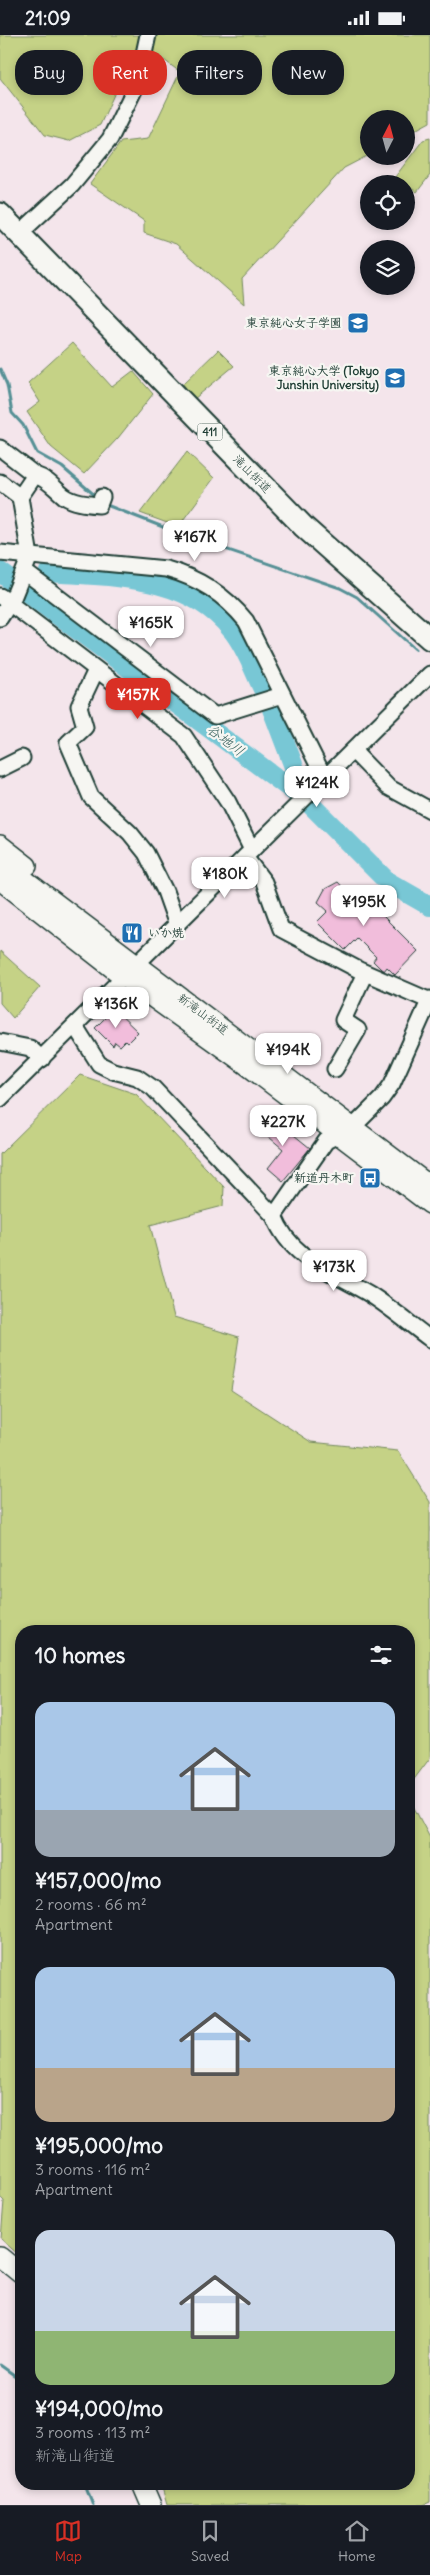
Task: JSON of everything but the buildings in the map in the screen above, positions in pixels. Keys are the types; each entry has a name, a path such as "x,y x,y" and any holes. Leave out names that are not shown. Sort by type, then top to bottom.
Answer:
{"highway":[{"name":"滝山街道","path":"0,214 304,527 430,639"}],"main road":[{"path":"0,845 55,888 68,912"},
{"name":"新滝山街道","path":"0,861 68,912 130,970"},
{"name":"新滝山街道","path":"0,880 65,931 130,970 346,1132 430,1204"},
{"path":"0,896 11,905 65,931"},
{"name":"新滝山街道","path":"346,1132 430,1186"},
{"path":"0,2257 15,2269"},
{"path":"145,2490 151,2505"}],"street":[{"path":"19,234 72,185 110,139 138,82 148,35"},
{"path":"0,448 35,475 53,485 65,497 81,503 99,505 102,497"},
{"path":"20,497 35,475"},
{"path":"0,482 20,497 30,556 24,575 8,600 0,618"},
{"path":"0,553 134,564 166,569 195,579 233,605 246,621 323,781"},
{"path":"24,575 214,716 282,695"},
{"path":"8,600 96,670 184,736 228,802 249,853 264,882 281,929 365,973 429,999 421,1022 392,1084 382,1099 346,1132 326,1141 274,1216"},
{"path":"96,670 79,705 85,727 68,743 91,797 130,833 146,853 165,891 177,925"},
{"path":"0,1099 430,675"},
{"path":"354,752 388,787 430,809"},
{"path":"0,769 22,758"},
{"path":"334,1069 358,1030 343,1020 365,973"},
{"path":"75,1026 99,1064 113,1071 137,1077 153,1088 274,1216 280,1231 313,1265 373,1297 430,1339"},
{"path":"0,1042 30,1048 42,1059"}],"green space":[{"path":"0,35 430,35 430,122 415,130 415,110 360,110 360,160 344,168 242,279 244,304 176,244 144,233 144,221 90,184 121,142 148,139 177,78 177,95 262,95 262,50 177,50 177,70 167,62 167,50 93,50 93,95 114,95 100,125 69,141 45,135 0,78"},
{"path":"430,138 430,175 417,192 415,191 415,175 397,175 404,165 415,165 415,151 423,140"},
{"path":"72,343 112,387 133,371 153,394 118,438 84,474 51,447 27,412 40,402 28,383"},
{"path":"218,350 234,366 194,399 183,384"},
{"path":"187,452 214,478 178,527 140,513"},
{"path":"0,951 40,987 13,1018 0,1003"},
{"path":"80,1075 136,1094 224,1187 223,1206 150,1225 174,1317 239,1337 231,1390 311,1442 398,1451 430,1502 430,1758 415,1778 415,1625 15,1625 15,2252 1,2239 4,2201 0,2197 0,1154"},
{"path":"415,1809 430,1838 430,2502 423,2505 167,2505 163,2490 415,2490"}],"waterway":[{"path":"0,369 7,385 12,413 23,425 37,453 62,467 98,498"},
{"path":"109,506 181,534 340,588 357,597 415,649"},
{"name":"谷地川","path":"0,572 307,801 388,882 430,906"},
{"name":"谷地川","path":"49,572 98,575 148,582 172,588 194,598 214,612 232,630 246,651 264,691"},
{"name":"谷地川","path":"272,709 307,801"},
{"path":"0,2365 15,2376"},
{"path":"87,2490 93,2505"}],"place":[{"name":"東京純心女子学園","path":"358,323"},
{"name":"東京純心大学 (Tokyo Junshin University)","path":"395,378"},
{"name":"いか焼","path":"132,933"},
{"name":"新道丹木町","path":"370,1178"}]}
